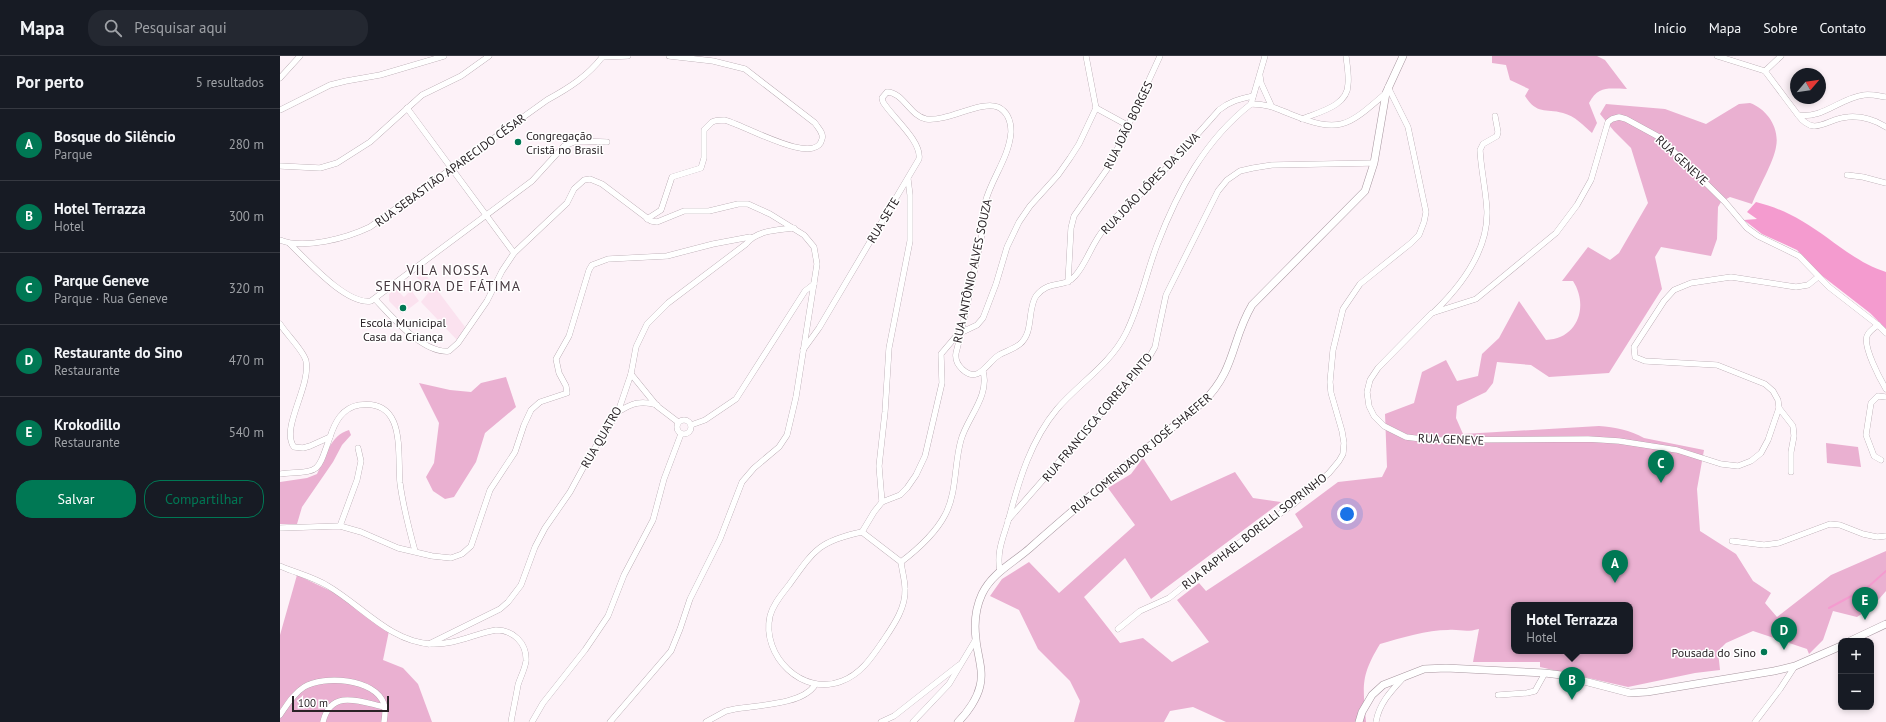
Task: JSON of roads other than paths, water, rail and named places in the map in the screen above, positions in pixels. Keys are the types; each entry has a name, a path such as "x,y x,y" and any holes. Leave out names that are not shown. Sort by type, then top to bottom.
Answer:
{"street":[{"path":"280,78 300,56"},
{"path":"280,110 330,85 380,75 444,56"},
{"path":"280,166 320,168 337,163 370,142 422,95 461,76 489,56"},
{"path":"603,56 628,56"},
{"name":"RUA SEBASTIÃO APARECIDO CÉSAR","path":"280,240 290,244 343,237 370,227 548,100 577,83 590,72 603,56"},
{"path":"647,219 661,210 672,177 701,168 704,158 704,130 712,122 724,120 789,146 805,150 818,146 822,141 823,136 815,123 745,69 713,61 670,56"},
{"path":"862,532 901,562 905,589 904,598 894,625 867,663 851,677 832,684 815,685 793,674 780,662 769,634 770,614 778,600 810,556 818,549 835,540 862,532 882,502 903,492 911,483 918,471 925,456 942,383 941,354 950,342 961,332 973,328 983,318 1008,247 1019,222 1030,206 1058,176 1079,144 1096,108 1086,56"},
{"name":"RUA JOÃO BORGES","path":"1068,282 1071,228 1074,216 1110,165 1160,56"},
{"path":"1000,571 999,552 1020,476 1046,425 1058,409 1092,377 1109,358 1126,333 1157,244 1195,165 1218,134 1251,104 1265,56"},
{"path":"1302,119 1331,108 1343,99 1349,85 1346,56"},
{"name":"RUA COMENDADOR JOSÉ SHAEFER","path":"958,722 973,702 980,688 981,667 976,639 978,606 986,588 1000,571 1024,554 1078,505 1203,402 1217,388 1230,365 1246,314 1252,305 1361,196 1368,184 1374,163 1387,90 1403,56"},
{"path":"1717,56 1765,71 1804,123 1815,126 1848,117 1861,117 1886,124"},
{"path":"1765,71 1781,56"},
{"path":"1260,74 1261,83 1271,105"},
{"path":"1251,104 1271,105 1302,119 1319,124 1334,126 1342,125 1360,116 1387,90"},
{"name":"RUA RAPHAEL BORELLI SOPRINHO","path":"1118,629 1140,611 1169,598 1228,551 1295,503 1329,473 1343,454 1342,431 1331,393 1330,382 1333,350 1343,309 1360,284 1419,235 1426,212 1408,126 1387,90"},
{"name":"RUA SETE","path":"803,350 819,328 908,179 919,155 913,140 883,102 882,98 887,92"},
{"name":"RUA ANTÔNIO ALVES SOUZA","path":"887,92 896,95 917,115 925,118 947,117 989,106 997,107 1005,112 1010,123 1009,148 984,205 982,232 955,357 958,364 965,371 975,374 984,371"},
{"path":"1798,115 1815,115 1865,95 1886,97"},
{"name":"RUA JOÃO LÓPES DA SILVA","path":"1068,282 1077,274 1096,240 1105,228 1150,186 1219,110 1236,100 1253,96"},
{"path":"407,108 514,253"},
{"path":"1096,108 1129,126"},
{"path":"1432,313 1451,295 1469,269 1482,245 1487,213 1480,150 1483,144 1497,136 1498,132 1494,116"},
{"name":"RUA GENEVE","path":"1779,408 1768,440 1761,453 1751,461 1738,466 1721,464 1677,450 1619,441 1588,439 1430,440 1406,437 1384,426 1374,416 1369,406 1368,392 1370,380 1378,368 1432,313 1476,299 1556,233 1577,205 1591,180 1608,122 1619,117 1626,119 1659,138 1725,202 1747,228 1758,236 1799,256 1809,264 1818,277 1886,333"},
{"path":"1878,122 1886,127"},
{"path":"290,244 335,287 367,302 374,299 532,182 559,150 568,144 577,141 607,142"},
{"name":"RUA FRANCISCA CORREA PINTO","path":"1008,520 1147,361 1155,348 1166,295 1218,191 1227,180 1240,172 1272,165 1374,163"},
{"path":"1847,175 1863,177 1886,183"},
{"path":"374,299 408,332 436,350 449,351 458,344 487,301 502,271 514,253 567,203 574,189 584,180 590,179 602,184 647,219 657,222 684,211 709,211 748,204 795,228 810,241 816,253 817,264 796,397 787,435 779,447 754,468 742,482 717,545 690,599 671,651 610,722"},
{"path":"882,502 879,466 885,406 888,348 910,241 910,194 908,179"},
{"name":"RUA QUATRO","path":"429,644 492,614 508,602 521,585 535,547 545,528 570,492 589,457 618,412 631,374 636,347 645,328 652,318 668,303 746,244 750,237 773,230 795,228"},
{"path":"280,528 340,526 361,532 398,548 432,556 451,558 462,554 468,550 475,537 490,490 513,456 527,417 540,402 567,393 566,386 559,373 556,359 569,336 589,270 592,265 608,259 667,256 750,237"},
{"path":"1791,472 1791,452 1794,436 1793,426 1779,408 1778,400 1773,391 1765,384 1717,365 1645,361 1635,357 1634,347 1664,301 1674,290 1691,283 1731,278 1796,288 1808,285 1818,277"},
{"path":"901,562 930,537 946,514 961,440 978,406 983,389 984,371 997,356 1020,344 1025,338 1033,302 1042,290 1050,284 1068,282"},
{"path":"691,425 710,417 736,399 805,291 814,284"},
{"path":"280,324 286,335 302,351 307,363 306,382 290,434 290,439 294,447 303,448 330,436"},
{"path":"1878,325 1866,338 1867,347 1878,377 1886,389"},
{"path":"631,374 657,406 678,422 687,420 691,425 691,430 688,433 681,434"},
{"path":"1881,460 1874,456 1866,435 1871,403 1878,396 1886,396"},
{"path":"618,412 635,403 642,402 657,406"},
{"path":"280,474 308,472 314,470 324,457 335,423 344,412 358,405 381,407 389,414 395,424 398,435 400,482 414,551"},
{"path":"678,422 677,429 681,434"},
{"path":"532,722 543,703 585,650 608,616 624,575 653,520 664,479 681,434"},
{"path":"340,526 357,480 361,461 358,448"},
{"path":"1732,541 1764,545 1779,542 1830,524 1840,524 1863,534 1877,537 1886,536"},
{"path":"280,566 327,585 401,636 429,644 445,644 496,630 503,630 516,635 522,644 526,662 520,680 511,722"},
{"path":"1856,638 1886,624"},
{"path":"913,722 949,684 976,639"},
{"path":"1359,722 1362,712 1372,695 1383,685 1424,669 1446,668 1545,673 1561,675 1630,693 1647,692 1774,671 1795,666 1822,656 1838,648"},
{"path":"880,722 894,716 962,663"},
{"path":"1755,722 1795,666"},
{"path":"1498,696 1535,691 1545,673"},
{"path":"1376,722 1388,695 1406,675"},
{"path":"280,715 294,694 314,682 326,680 355,682 367,687 381,698 385,707 384,722"},
{"path":"706,722 711,718 734,709 797,698 808,694 815,685"},
{"path":"324,722 326,712 330,706 346,699 385,707"}],"waterway":[{"path":"1829,608 1868,587 1886,571"}],"place":[{"name":"Congregação Cristã no Brasil","path":"518,142"},
{"name":"Escola Municipal Casa da Criança","path":"403,308"},
{"name":"Parque Geneve","path":"1661,483"},
{"name":"Bosque do Silêncio","path":"1615,583"},
{"name":"Krokodillo","path":"1865,620"},
{"name":"Restaurante do Sino","path":"1784,650"},
{"name":"Pousada do Sino","path":"1764,652"},
{"name":"Hotel Terrazza","path":"1572,700"}],"district":[{"name":"VILA NOSSA SENHORA DE FÁTIMA","path":"448,278"}]}
